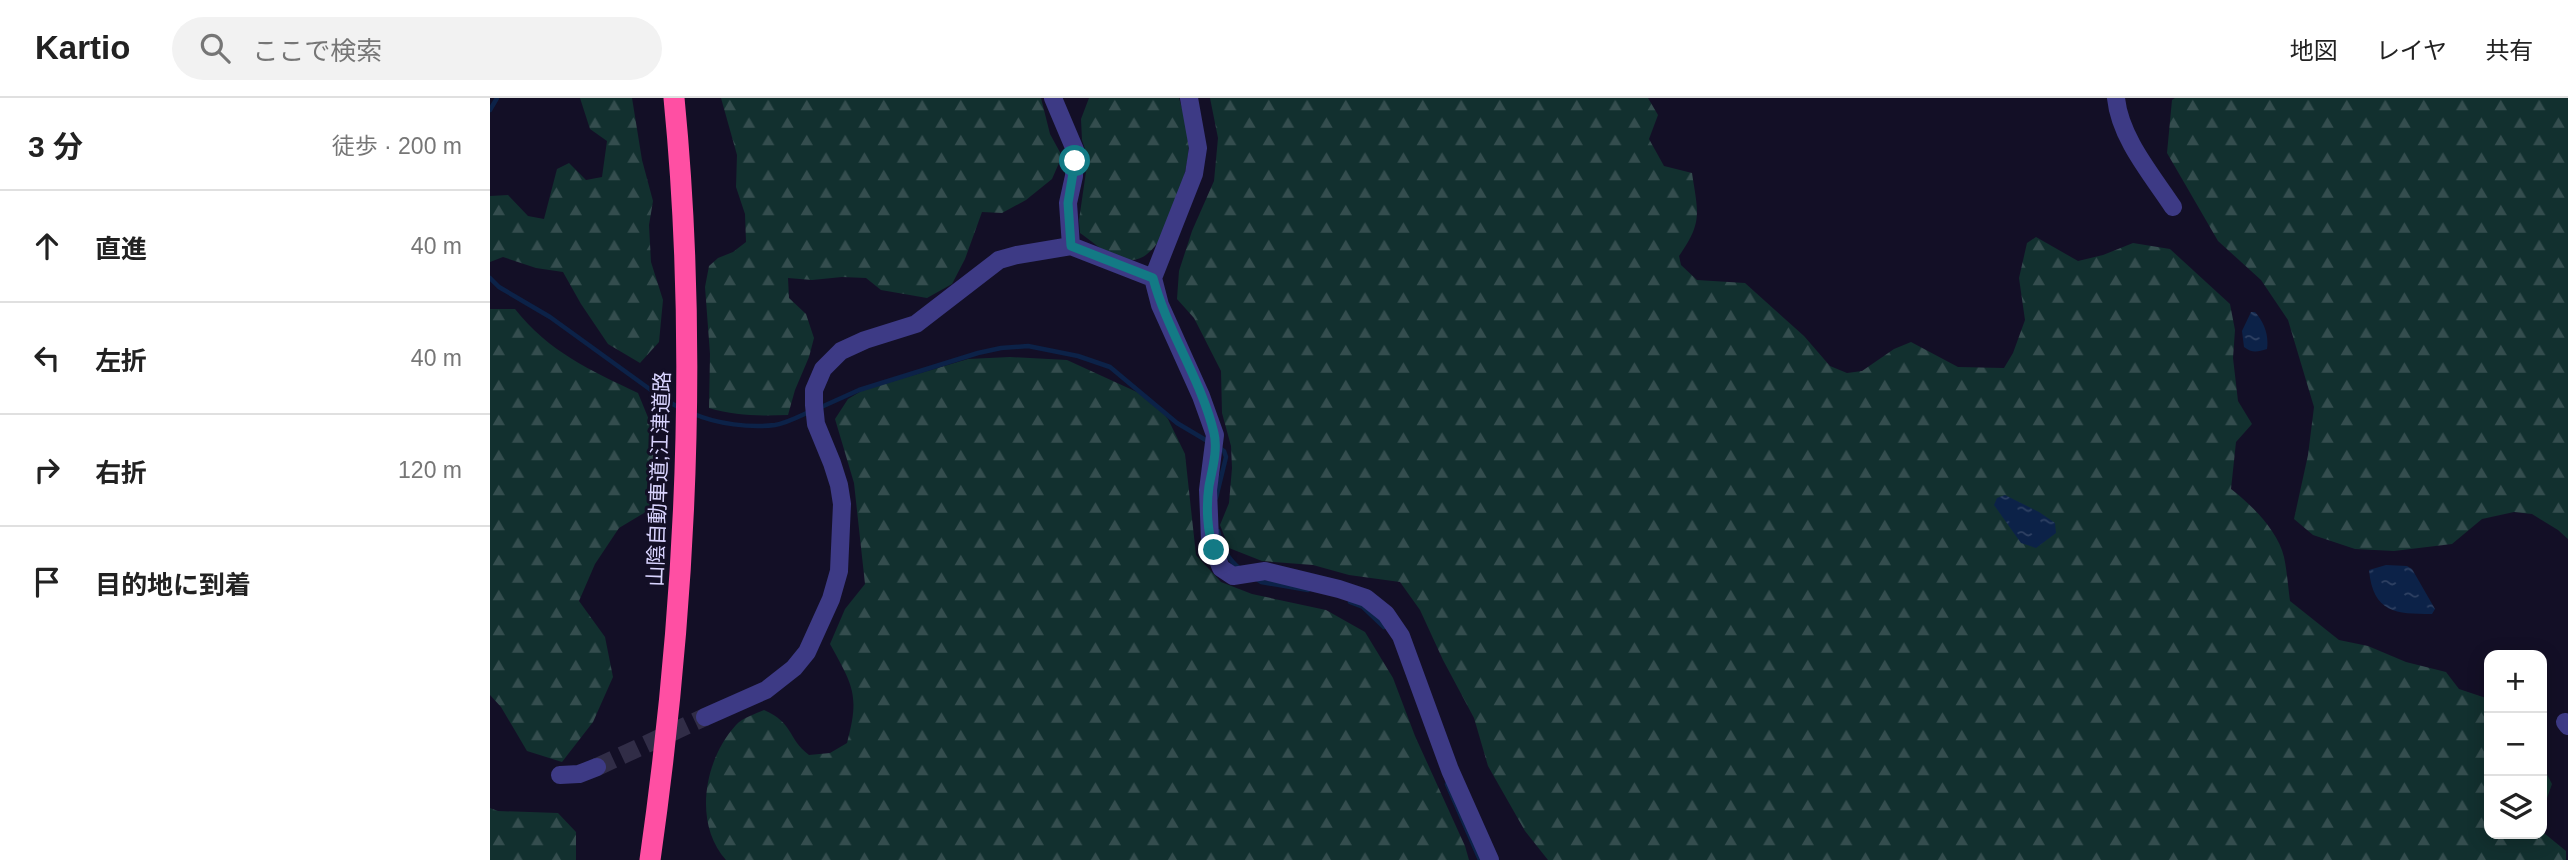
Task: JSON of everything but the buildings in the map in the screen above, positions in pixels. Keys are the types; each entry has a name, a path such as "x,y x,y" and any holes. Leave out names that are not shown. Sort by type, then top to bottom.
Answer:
{"highway":[{"name":"山陰自動車道;江津道路","path":"650,860 665,757 683,561 688,432 680,158 674,98"}],"street":[{"path":"1053,98 1075,150 1074,176 1068,203 1071,246"},
{"path":"1189,98 1198,148 1194,174 1153,278 1160,305 1201,396 1215,444 1209,490 1210,540 1221,568 1233,576 1265,571 1339,589 1366,598 1386,614 1401,636 1450,770 1490,860"},
{"path":"2116,98 2119,118 2173,207"},
{"path":"705,717 766,690 794,668 807,652 831,599 839,571 842,504 839,485 814,410 814,390 823,369 841,351 916,324 999,260 1017,254 1071,246 1153,278"},
{"path":"560,775 579,774 597,766"}],"green space":[{"path":"580,98 632,98 642,160 653,201 649,225 651,262 663,300 659,342 640,363 608,344 563,272 536,268 503,257 490,262 490,196 508,195 528,216 544,219 557,169 569,163 586,180 602,177 607,141 590,129"},
{"path":"721,98 1041,98 1050,134 1062,156 1052,179 1026,200 1002,213 982,212 965,259 952,284 927,298 881,290 866,278 788,278 789,298 806,314 814,338 788,415 729,413 709,408 710,354 705,287 709,266 746,242 745,214 736,187 737,155"},
{"path":"1089,98 1179,98 1189,135 1182,187 1167,228 1145,256 1132,260 1118,258 1080,233 1079,220 1088,158 1082,140 1081,119"},
{"path":"1210,98 1648,98 1658,115 1649,139 1664,166 1692,173 1697,217 1692,234 1679,256 1681,265 1697,280 1745,283 1804,336 1830,366 1847,373 1862,371 1894,349 1911,342 1958,367 2004,368 2013,353 2025,320 2019,278 2027,243 2036,237 2078,261 2133,243 2170,249 2230,304 2235,330 2233,358 2238,401 2252,424 2236,442 2231,489 2270,528 2281,547 2290,601 2339,640 2368,646 2406,662 2446,672 2459,689 2484,697 2484,839 2547,839 2547,835 2566,851 2566,860 1548,860 1525,831 1488,766 1474,718 1420,610 1400,582 1349,575 1313,565 1262,561 1229,548 1220,525 1229,503 1232,468 1231,446 1222,413 1221,371 1194,318 1177,299 1179,271 1192,231 1214,181 1218,138"},
{"path":"2568,98 2568,539 2532,514 2514,512 2482,519 2452,544 2394,551 2355,549 2313,535 2294,519 2308,455 2314,407 2288,320 2261,280 2218,241 2167,153 2172,100"},
{"path":"490,309 515,309 556,348 587,368 638,393 654,432 654,507 619,528 595,564 579,601 605,637 613,677 593,722 562,762 527,751 501,707 490,695"},
{"path":"1010,357 1067,360 1150,398 1168,419 1185,454 1196,555 1221,582 1252,594 1326,610 1365,632 1393,678 1469,860 726,860 709,828 707,792 716,756 725,739 739,723 764,710 786,725 797,743 809,755 830,753 847,743 851,727 852,691 830,644 845,609 865,584 854,483 835,419 848,399 863,390 968,359"},
{"path":"2547,774 2552,784 2547,798"},
{"path":"490,808 498,811 558,813 576,832 576,860 490,860"}],"water":[{"path":"2251,312 2255,312 2263,324 2267,349 2255,351 2244,347 2242,331"},
{"path":"2005,495 2055,523 2056,533 2036,548 2021,543 1994,505 1997,498"},
{"path":"2386,565 2407,566 2412,569 2435,609 2432,614 2397,611 2381,603 2371,584 2369,570"}],"waterway":[{"path":"490,110 497,98"},
{"path":"490,278 499,287 550,317 662,398 680,408"},
{"path":"819,408 859,390 978,353 1028,346 1078,356 1110,367 1177,423 1209,442"},
{"path":"694,414 723,423 765,426 784,423 811,411"},
{"path":"1216,498 1226,457 1224,451 1217,446"},
{"path":"1218,531 1225,552 1239,568"},
{"path":"1255,578 1261,582 1308,590"},
{"path":"1350,602 1363,607 1384,627"},
{"path":"1447,784 1480,860"}],"tunnel":[{"path":"597,767 705,717"}],"route":[{"path":"1075,161 1068,203 1071,246 1153,278 1160,305 1201,396 1215,435 1208,509 1210,540 1214,550"}]}
